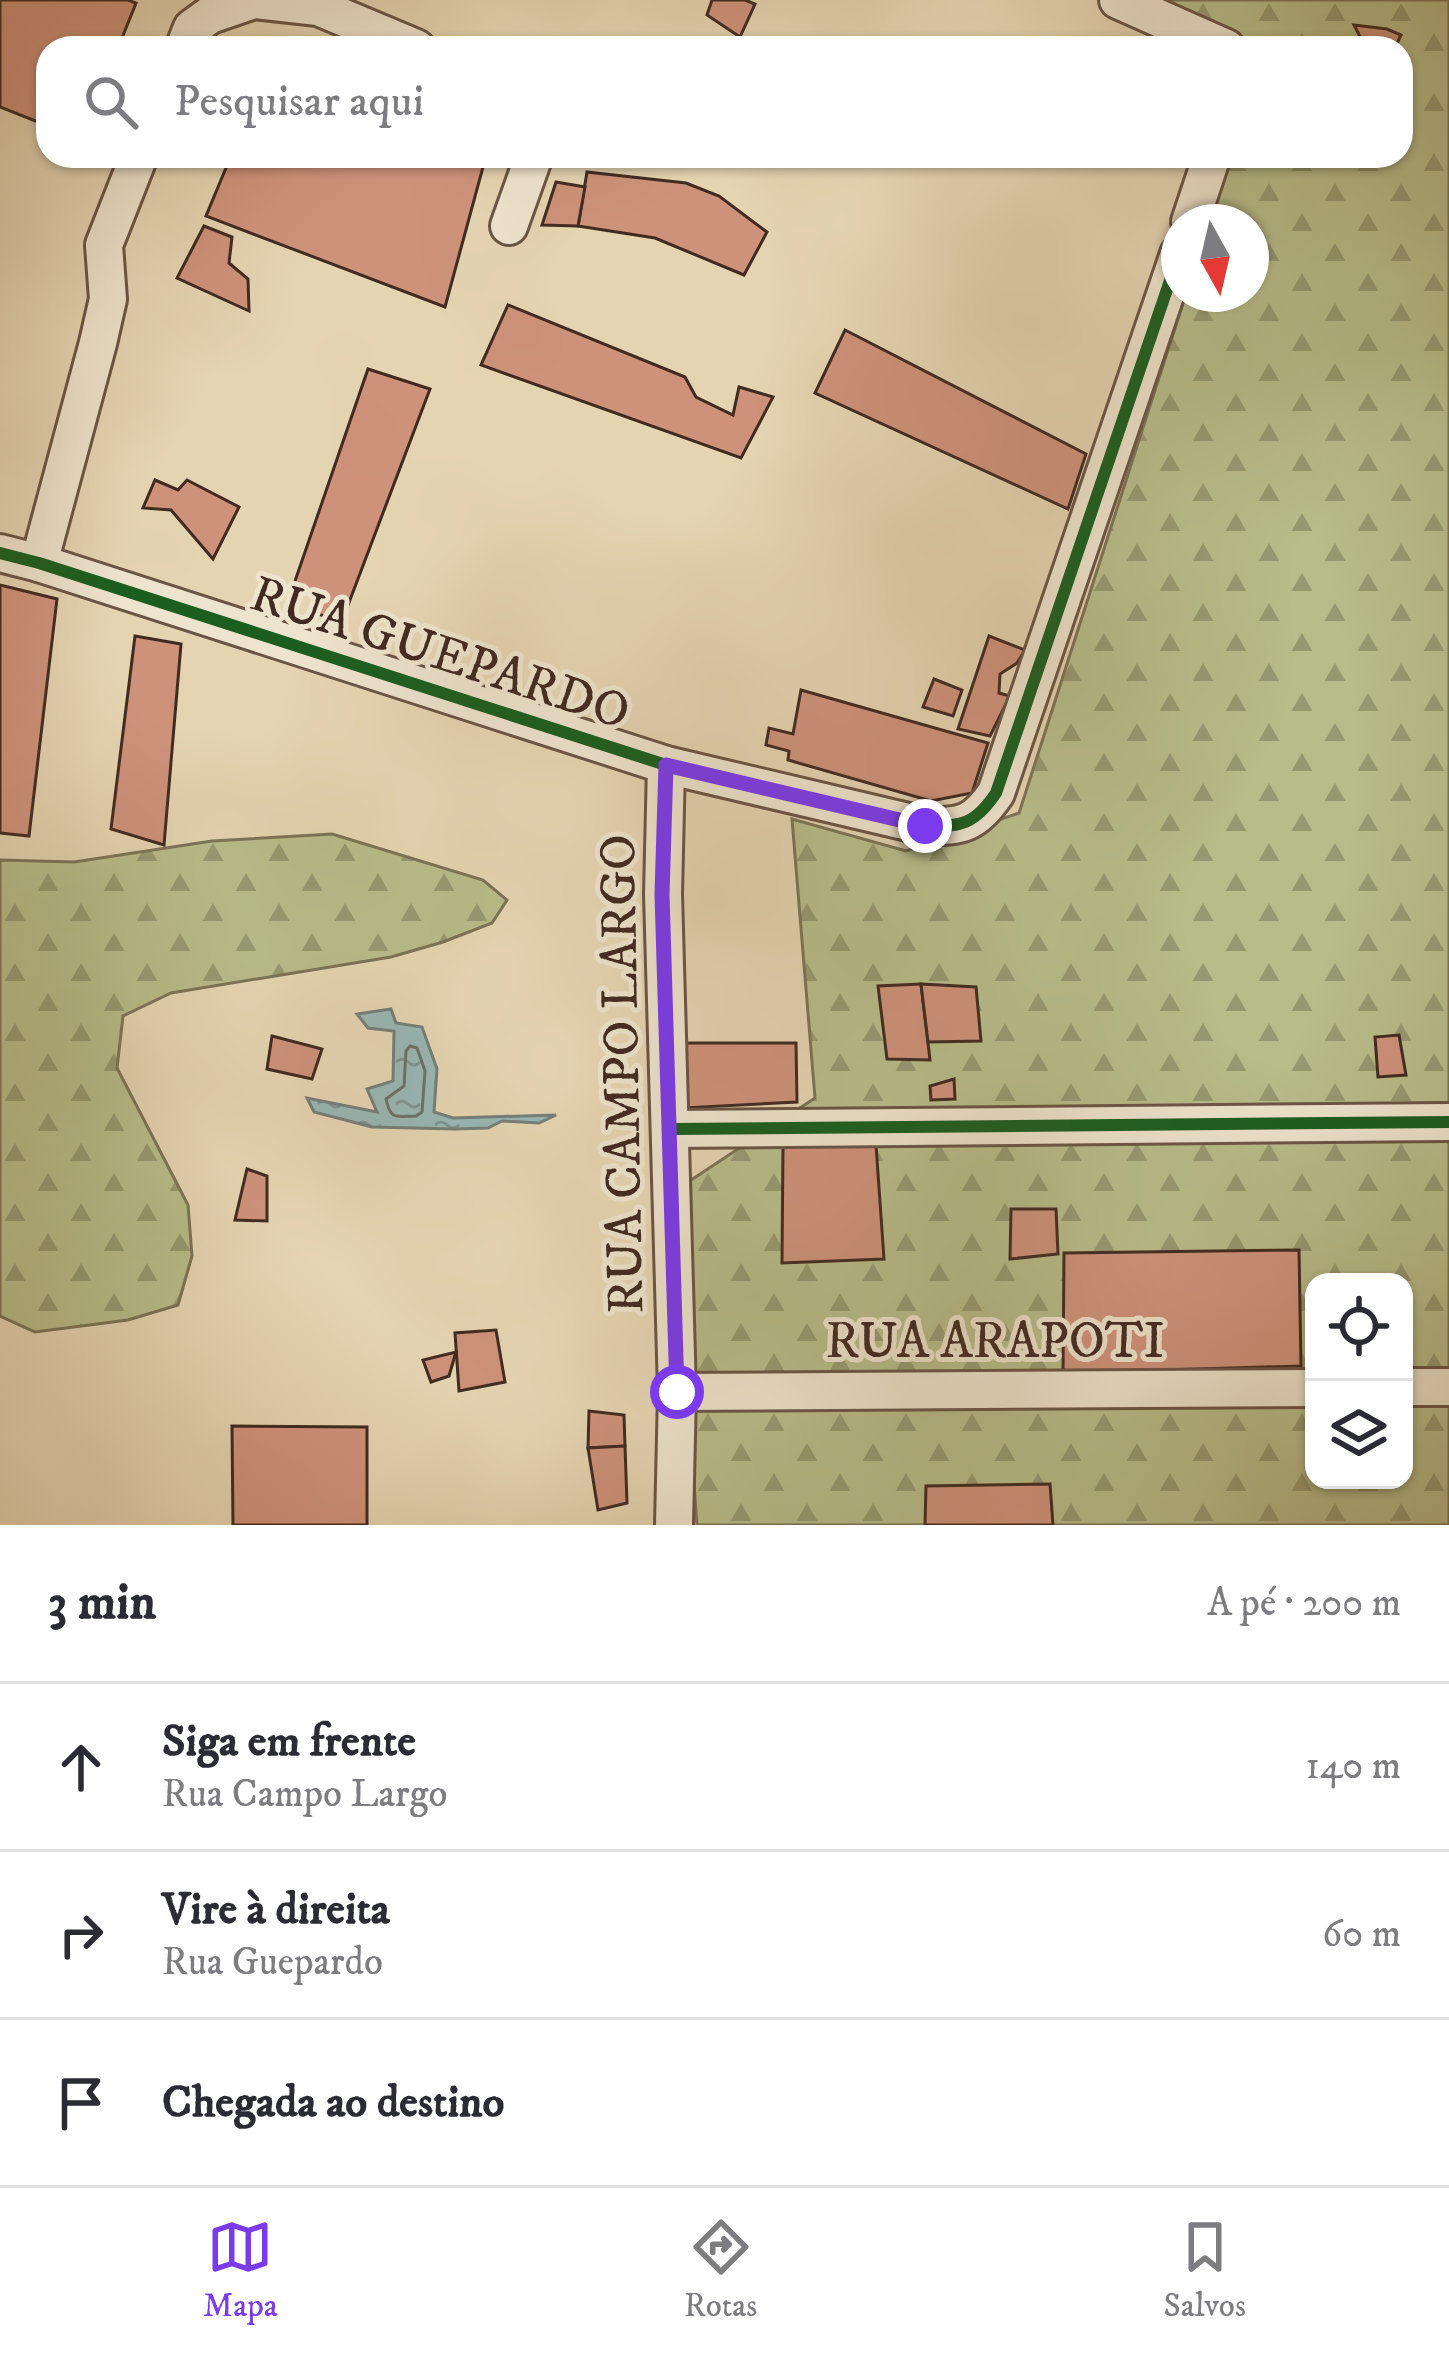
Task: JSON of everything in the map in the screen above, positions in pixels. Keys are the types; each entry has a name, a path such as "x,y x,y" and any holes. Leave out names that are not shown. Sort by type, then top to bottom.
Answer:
{"street":[{"path":"189,36 210,15 254,0 318,7 387,36"},
{"path":"1118,0 1199,36"},
{"path":"39,563 98,343 107,298 104,245 134,168"},
{"path":"509,226 530,168"},
{"path":"1196,204 1208,168"},
{"name":"RUA GUEPARDO","path":"0,553 666,765 925,826 953,827 980,816 996,793 1161,307"},
{"name":"RUA CAMPO LARGO","path":"666,765 662,894 677,1392 674,1525"},
{"path":"671,1129 1449,1122"},
{"path":"1413,1387 1449,1387"},
{"name":"RUA ARAPOTI","path":"677,1392 1305,1388"}],"green space":[{"path":"1152,0 1449,0 1449,1525 697,1525 673,1192 815,1098 792,819 906,851 1019,813 1180,312 1269,312 1269,204 1216,204 1227,168 1413,168 1413,36 1234,36"},
{"path":"332,834 483,880 507,900 492,923 443,942 391,957 171,993 123,1016 117,1068 188,1205 192,1256 178,1305 128,1320 35,1332 0,1316 0,860 74,862 212,841"}],"water":[{"path":"391,1009 396,1023 422,1027 437,1069 434,1112 453,1118 556,1115 539,1123 502,1121 488,1128 455,1129 372,1127 314,1112 307,1098 377,1112 367,1089 393,1081 394,1031 368,1028 357,1014"}],"building":[{"path":"0,0 136,3 123,36 36,36 36,121 0,107"},
{"path":"712,0 755,4 740,36 707,15"},
{"path":"1354,25 1401,35 1401,36 1360,36"},
{"path":"226,168 483,168 445,307 206,216"},
{"path":"587,172 686,183 719,196 767,232 744,275 655,238 578,226"},
{"path":"556,182 585,187 578,226 542,225"},
{"path":"204,226 232,237 229,263 248,279 249,311 177,278"},
{"path":"508,305 685,377 696,397 733,415 739,387 773,397 741,458 481,365"},
{"path":"845,330 1086,454 1068,509 815,393"},
{"path":"368,369 430,389 342,621 314,613 319,596 294,584"},
{"path":"155,480 178,490 187,480 239,507 213,559 171,510 143,508"},
{"path":"0,585 57,599 29,836 0,833"},
{"path":"135,636 181,644 164,845 111,829"},
{"path":"989,636 1025,650 1017,663 1000,674 999,693 1010,696 990,736 958,729"},
{"path":"934,679 962,690 953,716 923,707"},
{"path":"801,690 988,743 972,793 931,801 788,760 789,751 766,745 769,728 793,734"},
{"path":"921,984 930,1060 887,1059 878,986"},
{"path":"921,984 976,987 981,1041 928,1042"},
{"path":"1399,1035 1406,1075 1378,1077 1375,1037"},
{"path":"272,1036 322,1049 312,1079 267,1069"},
{"path":"679,1043 796,1043 797,1102 683,1108"},
{"path":"954,1079 955,1099 931,1100 930,1086"},
{"path":"876,1145 884,1259 782,1263 783,1146"},
{"path":"247,1169 267,1176 267,1221 235,1220"},
{"path":"1011,1209 1056,1209 1058,1254 1010,1259"},
{"path":"1299,1250 1301,1366 1063,1373 1064,1253"},
{"path":"496,1330 505,1382 459,1391 455,1333"},
{"path":"456,1352 449,1376 431,1382 423,1360"},
{"path":"589,1411 624,1415 625,1446 588,1448"},
{"path":"232,1426 367,1427 367,1525 233,1525"},
{"path":"625,1446 627,1503 598,1510 588,1448"},
{"path":"1050,1484 1053,1525 925,1525 926,1486"}],"cycle path":[{"path":"0,553 666,765 925,826 949,826 974,817 996,793 1161,307"},
{"path":"671,1129 1449,1122"}],"route":[{"path":"677,1392 662,894 666,765 925,826"}]}
